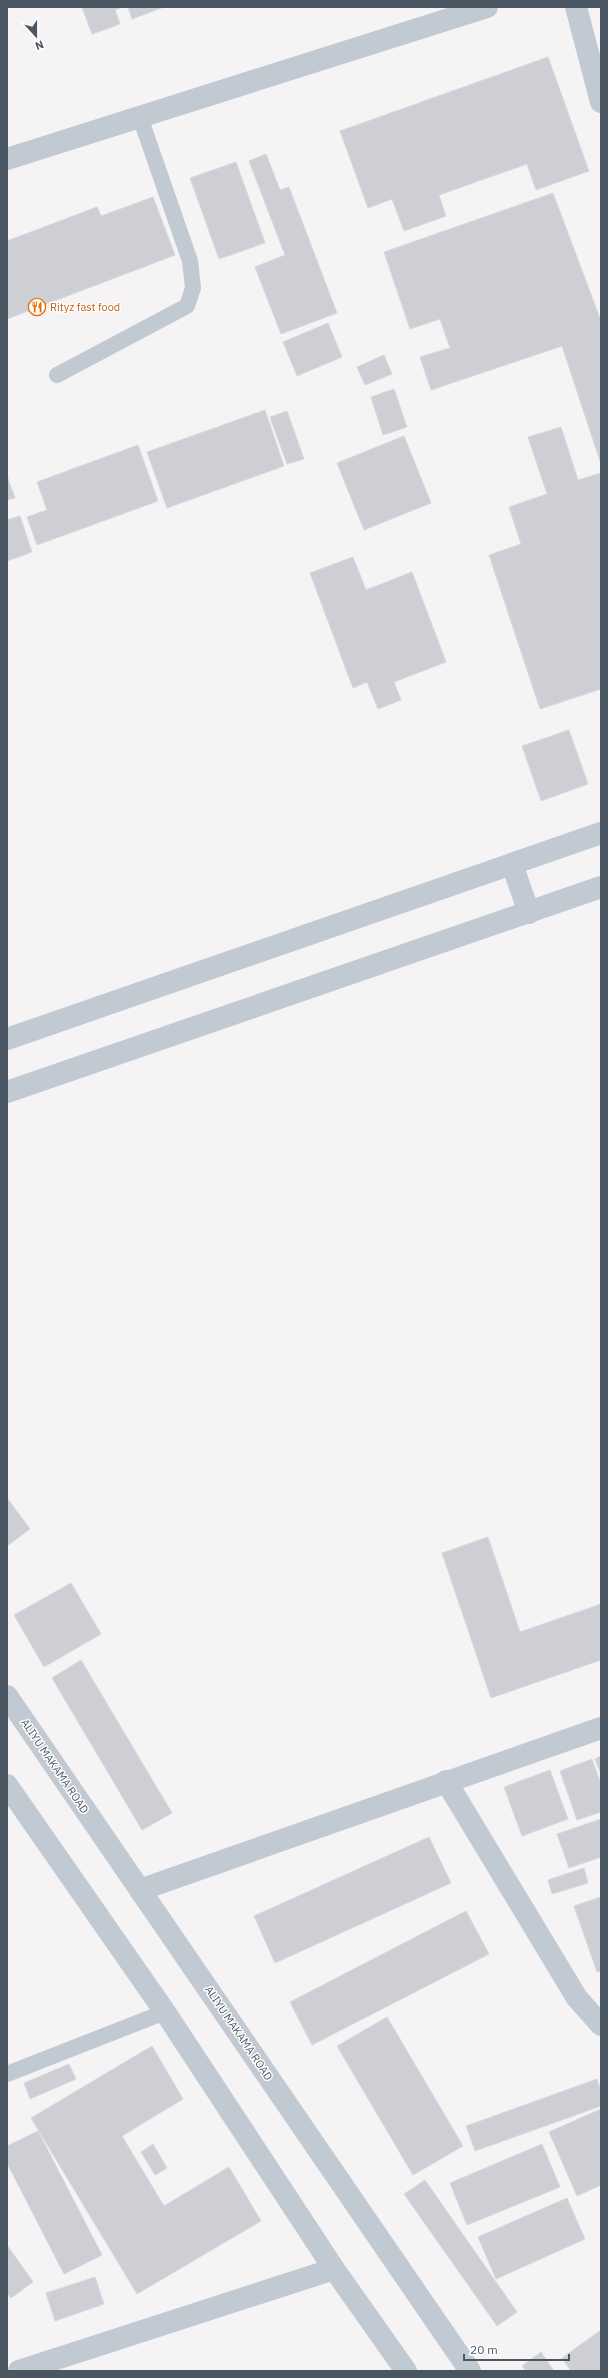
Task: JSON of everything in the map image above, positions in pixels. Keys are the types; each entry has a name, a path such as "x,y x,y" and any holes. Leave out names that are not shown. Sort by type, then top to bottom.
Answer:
{"street":[{"path":"7,159 487,7"},
{"path":"576,7 601,102"},
{"path":"7,1038 601,833"},
{"path":"512,864 529,913"},
{"path":"7,1092 601,887"},
{"name":"ALIYU MAKAMA ROAD","path":"7,1696 470,2371"},
{"path":"140,1890 446,1781 601,1728"},
{"path":"446,1781 577,1998 601,2025"},
{"path":"7,1785 165,2012 334,2269 406,2371"},
{"path":"19,2371 334,2269"}],"lane":[{"path":"56,375 186,306 193,288 190,261 140,117"},
{"path":"7,2074 165,2012"}],"building":[{"path":"82,7 123,7 115,10 120,24 92,34"},
{"path":"128,7 164,7 132,19"},
{"path":"548,57 589,171 536,190 527,164 439,195 446,216 404,231 392,199 368,208 340,131"},
{"path":"266,154 280,190 289,187 337,313 281,334 255,267 285,255 249,161"},
{"path":"236,162 265,243 219,259 190,178"},
{"path":"553,193 601,321 601,464 562,346 431,390 420,357 450,348 440,319 410,329 384,252"},
{"path":"153,197 175,255 7,319 7,241 97,207 101,216"},
{"path":"328,323 342,357 297,376 283,342"},
{"path":"384,355 392,374 365,385 357,367"},
{"path":"394,389 407,427 383,435 371,397"},
{"path":"265,410 284,466 167,508 147,452"},
{"path":"287,411 304,459 287,464 270,417"},
{"path":"561,427 578,480 601,473 601,689 540,709 489,555 521,544 509,507 547,494 528,437"},
{"path":"404,436 431,503 364,530 337,463"},
{"path":"138,445 158,501 37,545 27,517 47,510 37,482"},
{"path":"7,476 15,498 7,500"},
{"path":"20,516 32,552 7,561 7,520"},
{"path":"353,557 366,590 412,572 446,662 394,682 401,700 378,709 367,682 353,688 310,573"},
{"path":"569,730 588,784 541,801 522,746"},
{"path":"7,1498 30,1529 7,1546"},
{"path":"488,1537 520,1632 601,1604 601,1660 491,1698 442,1553"},
{"path":"71,1583 101,1634 44,1667 14,1615"},
{"path":"81,1660 172,1813 142,1830 52,1678"},
{"path":"601,1756 601,1774 595,1759"},
{"path":"592,1759 601,1784 601,1812 577,1820 560,1771"},
{"path":"550,1770 568,1819 522,1836 504,1787"},
{"path":"601,1819 601,1857 569,1868 557,1834"},
{"path":"429,1837 451,1883 275,1963 254,1916"},
{"path":"584,1868 588,1883 552,1894 548,1880"},
{"path":"601,1897 601,1971 597,1972 574,1906"},
{"path":"466,1911 489,1954 312,2045 290,2002"},
{"path":"387,2017 463,2146 413,2175 337,2046"},
{"path":"152,2046 183,2099 122,2136 164,2206 229,2167 261,2221 137,2294 31,2118"},
{"path":"69,2064 76,2079 30,2099 24,2083"},
{"path":"597,2079 601,2091 601,2106 475,2151 466,2126"},
{"path":"601,2109 601,2185 577,2196 549,2132"},
{"path":"38,2131 102,2255 64,2274 7,2163 7,2146"},
{"path":"153,2144 167,2168 155,2175 141,2152"},
{"path":"542,2144 560,2187 467,2225 450,2183"},
{"path":"425,2180 517,2312 497,2326 404,2194"},
{"path":"567,2198 585,2239 496,2279 478,2237"},
{"path":"7,2245 33,2282 11,2298 7,2293"},
{"path":"95,2277 104,2304 55,2321 46,2293"},
{"path":"601,2330 601,2371 571,2371 562,2358"},
{"path":"541,2352 554,2371 526,2371 522,2366"}],"place":[{"name":"Rityz fast food","path":"37,307"}]}
